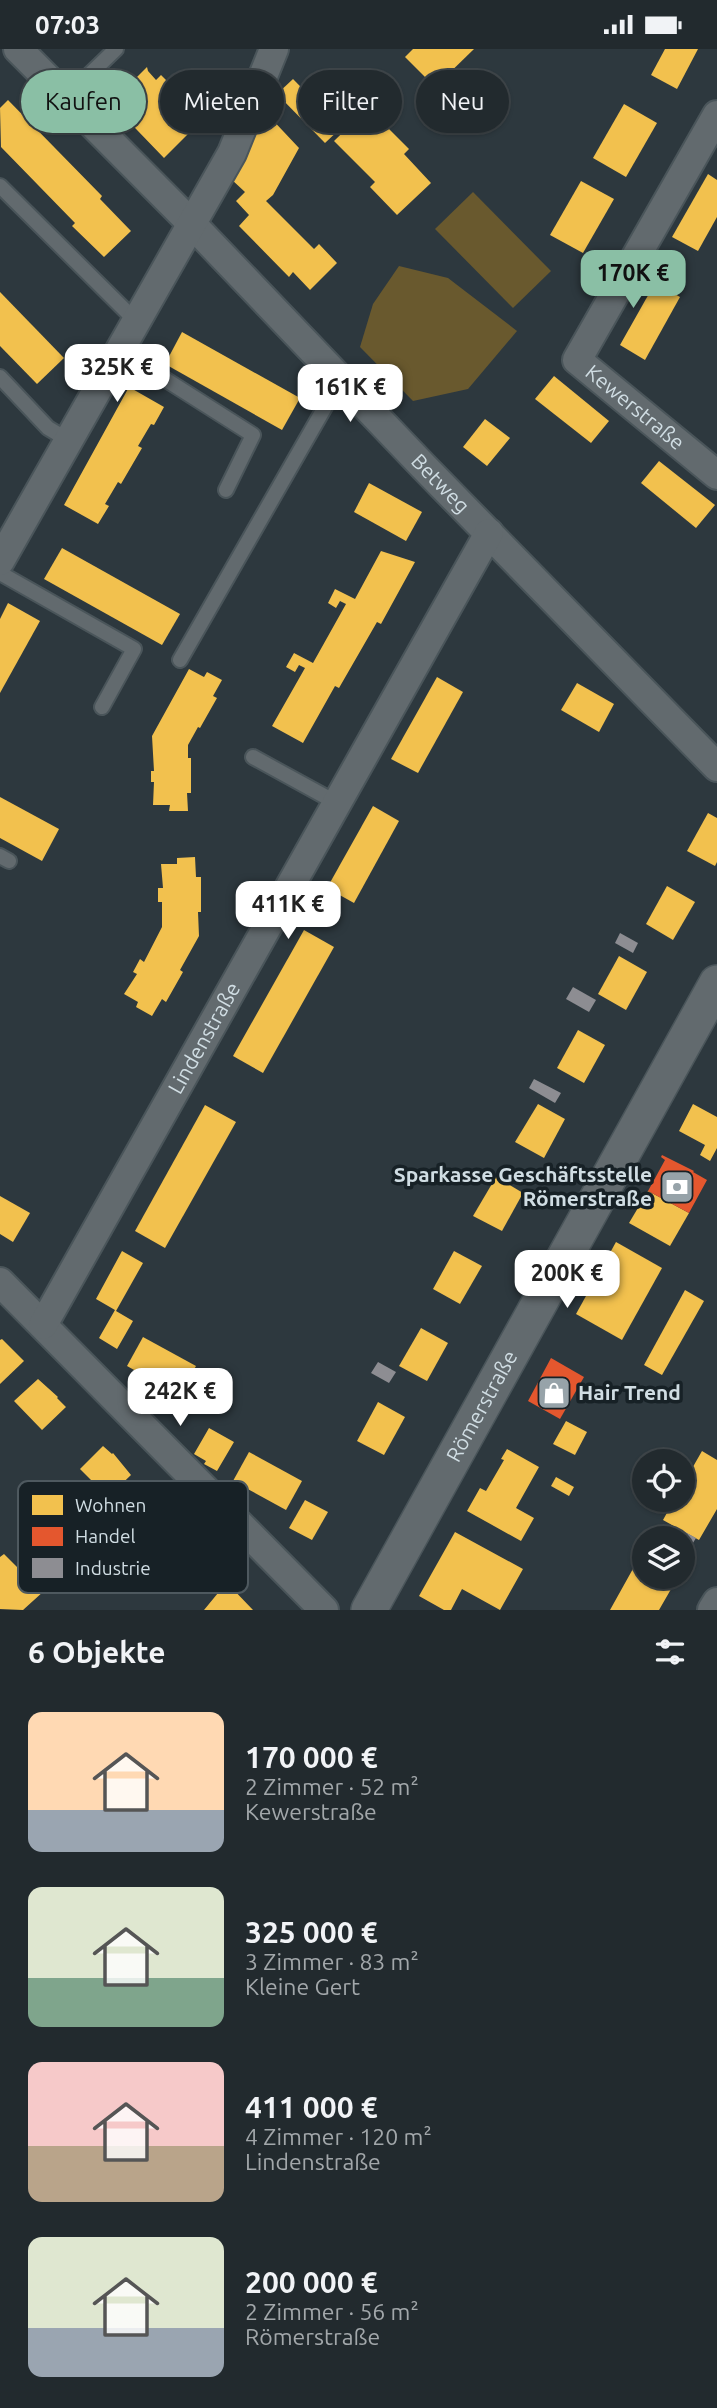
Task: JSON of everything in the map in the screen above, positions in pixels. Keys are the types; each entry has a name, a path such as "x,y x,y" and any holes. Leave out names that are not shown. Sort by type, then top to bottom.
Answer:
{"street":[{"name":"Betweg","path":"18,49 38,70"},
{"path":"0,561 232,153 274,49"},
{"name":"Kewerstraße","path":"717,115 577,360 717,475"},
{"name":"Betweg","path":"101,133 191,222 717,767"},
{"name":"Lindenstraße","path":"43,1325 489,533"},
{"name":"Römerstraße","path":"369,1610 717,984"},
{"path":"0,1282 197,1481"},
{"path":"248,1533 324,1610"},
{"path":"712,1610 717,1602"}],"lane":[{"path":"94,70 116,49"},
{"path":"0,186 136,321"},
{"path":"119,350 253,435 226,490"},
{"path":"0,377 48,428 68,440"},
{"path":"180,660 341,379"},
{"path":"0,573 134,649 102,707"},
{"path":"253,757 337,803"}],"shaded area":[{"path":"473,192 551,271 513,308 435,229"},
{"path":"399,266 448,278 517,331 468,389 413,401 360,347 373,304"}],"building: Wohnen":[{"path":"413,49 474,49 452,70 418,70 405,57"},
{"path":"665,49 698,49 677,89 651,75"},
{"path":"147,67 156,80 160,76 160,133 189,133 164,158 140,133 146,133 144,70"},
{"path":"293,79 298,84 298,115 284,101 284,87"},
{"path":"8,100 21,113 21,133 40,133 102,196 100,199 131,231 104,257 72,226 75,223 1,147 0,108"},
{"path":"624,104 657,123 626,177 593,158"},
{"path":"284,132 299,148 273,195 266,201 314,249 319,244 337,263 310,290 293,272 289,277 239,226 249,215 236,201 245,192 231,179 256,133"},
{"path":"315,133 336,133 325,143"},
{"path":"342,133 393,133 409,149 404,154 431,183 397,215 370,187 375,182 334,141"},
{"path":"708,174 717,180 717,217 698,251 672,237"},
{"path":"581,181 614,199 583,253 550,235"},
{"path":"655,283 680,297 645,360 620,345"},
{"path":"0,292 64,358 37,384 0,346"},
{"path":"182,332 300,398 282,430 165,364"},
{"path":"554,376 609,421 591,443 535,399"},
{"path":"129,387 164,407 138,446 142,448 121,484 118,482 105,504 109,506 98,524 64,505"},
{"path":"485,419 510,438 487,466 463,447"},
{"path":"659,461 715,505 696,528 641,483"},
{"path":"369,483 422,512 406,541 354,512"},
{"path":"62,548 180,614 162,645 44,579"},
{"path":"381,551 415,562 381,624 377,622 339,688 335,686 303,743 272,726 305,668 299,665 295,672 286,667 294,653 313,663 346,604 340,601 336,608 328,603 335,589 355,599"},
{"path":"8,603 40,621 0,693 0,619"},
{"path":"189,669 204,677 207,672 222,680 213,696 217,698 188,745 188,758 191,758 191,793 187,793 188,811 169,811 170,805 153,805 152,736"},
{"path":"437,677 463,692 418,773 391,759"},
{"path":"577,683 614,704 599,732 561,710"},
{"path":"0,797 59,829 42,861 0,838"},
{"path":"373,806 399,821 354,903 327,888"},
{"path":"708,813 717,818 715,866 687,851"},
{"path":"195,857 196,877 201,877 199,936 166,1002 162,999 152,1016 136,1007 138,1002 124,994 137,974 133,972 140,959 144,962 162,927 162,902 158,902 158,888 163,888 161,864 177,864 177,858"},
{"path":"667,886 695,902 673,940 646,924"},
{"path":"304,930 334,947 263,1073 233,1056"},
{"path":"619,956 647,972 626,1010 598,994"},
{"path":"578,1030 605,1045 584,1083 557,1068"},
{"path":"538,1104 565,1119 544,1158 515,1142"},
{"path":"693,1104 717,1117 717,1148 710,1161 700,1155 705,1145 679,1131"},
{"path":"205,1105 236,1122 165,1248 135,1231"},
{"path":"496,1177 523,1193 502,1231 473,1216"},
{"path":"648,1191 689,1213 670,1246 629,1223"},
{"path":"0,1196 30,1213 13,1242 0,1234"},
{"path":"616,1242 662,1268 622,1340 576,1314"},
{"path":"122,1251 143,1263 116,1311 133,1321 117,1349 99,1338 115,1310 96,1299"},
{"path":"454,1251 482,1266 460,1304 433,1289"},
{"path":"685,1290 704,1301 662,1375 644,1365"},
{"path":"421,1328 448,1343 427,1381 399,1366"},
{"path":"143,1337 196,1366 179,1395 127,1366"},
{"path":"0,1340 24,1361 0,1384"},
{"path":"38,1379 66,1407 42,1430 14,1401"},
{"path":"378,1402 405,1417 384,1455 357,1441"},
{"path":"566,1421 587,1432 575,1455 553,1444"},
{"path":"209,1428 234,1442 217,1471 194,1454"},
{"path":"103,1446 113,1453 131,1475 125,1481 92,1481 80,1469"},
{"path":"507,1449 539,1467 516,1508 534,1518 521,1541 467,1511 480,1488 486,1491 504,1460 501,1459"},
{"path":"702,1451 717,1460 717,1509 699,1540 695,1538 695,1526 674,1526 663,1520 667,1512 695,1512 695,1463"},
{"path":"249,1452 302,1481 286,1510 248,1489 248,1481 233,1481"},
{"path":"556,1477 574,1487 569,1496 551,1486"},
{"path":"305,1500 328,1512 312,1540 289,1528"},
{"path":"455,1532 523,1569 500,1610 462,1589 451,1610 444,1610 419,1596"},
{"path":"4,1554 18,1568 18,1593 42,1593 23,1610 0,1609 0,1557"},
{"path":"632,1571 632,1589 671,1589 659,1610 610,1610"},
{"path":"218,1593 237,1593 253,1610 204,1610"}],"building: Handel":[{"name":"Sparkasse Geschäftsstelle Römerstraße","path":"662,1155 707,1180 689,1213 648,1191 665,1160"},
{"path":"551,1358 584,1377 560,1419 528,1401"}],"building: Industrie":[{"path":"620,933 638,943 633,953 615,943"},
{"path":"573,987 596,1000 589,1012 566,999"},
{"path":"534,1079 561,1093 555,1103 529,1088"},
{"path":"378,1362 396,1372 389,1383 371,1373"}],"place":[{"name":"Sparkasse Geschäftsstelle Römerstraße","path":"677,1187"},
{"name":"Hair Trend","path":"554,1393"}]}
